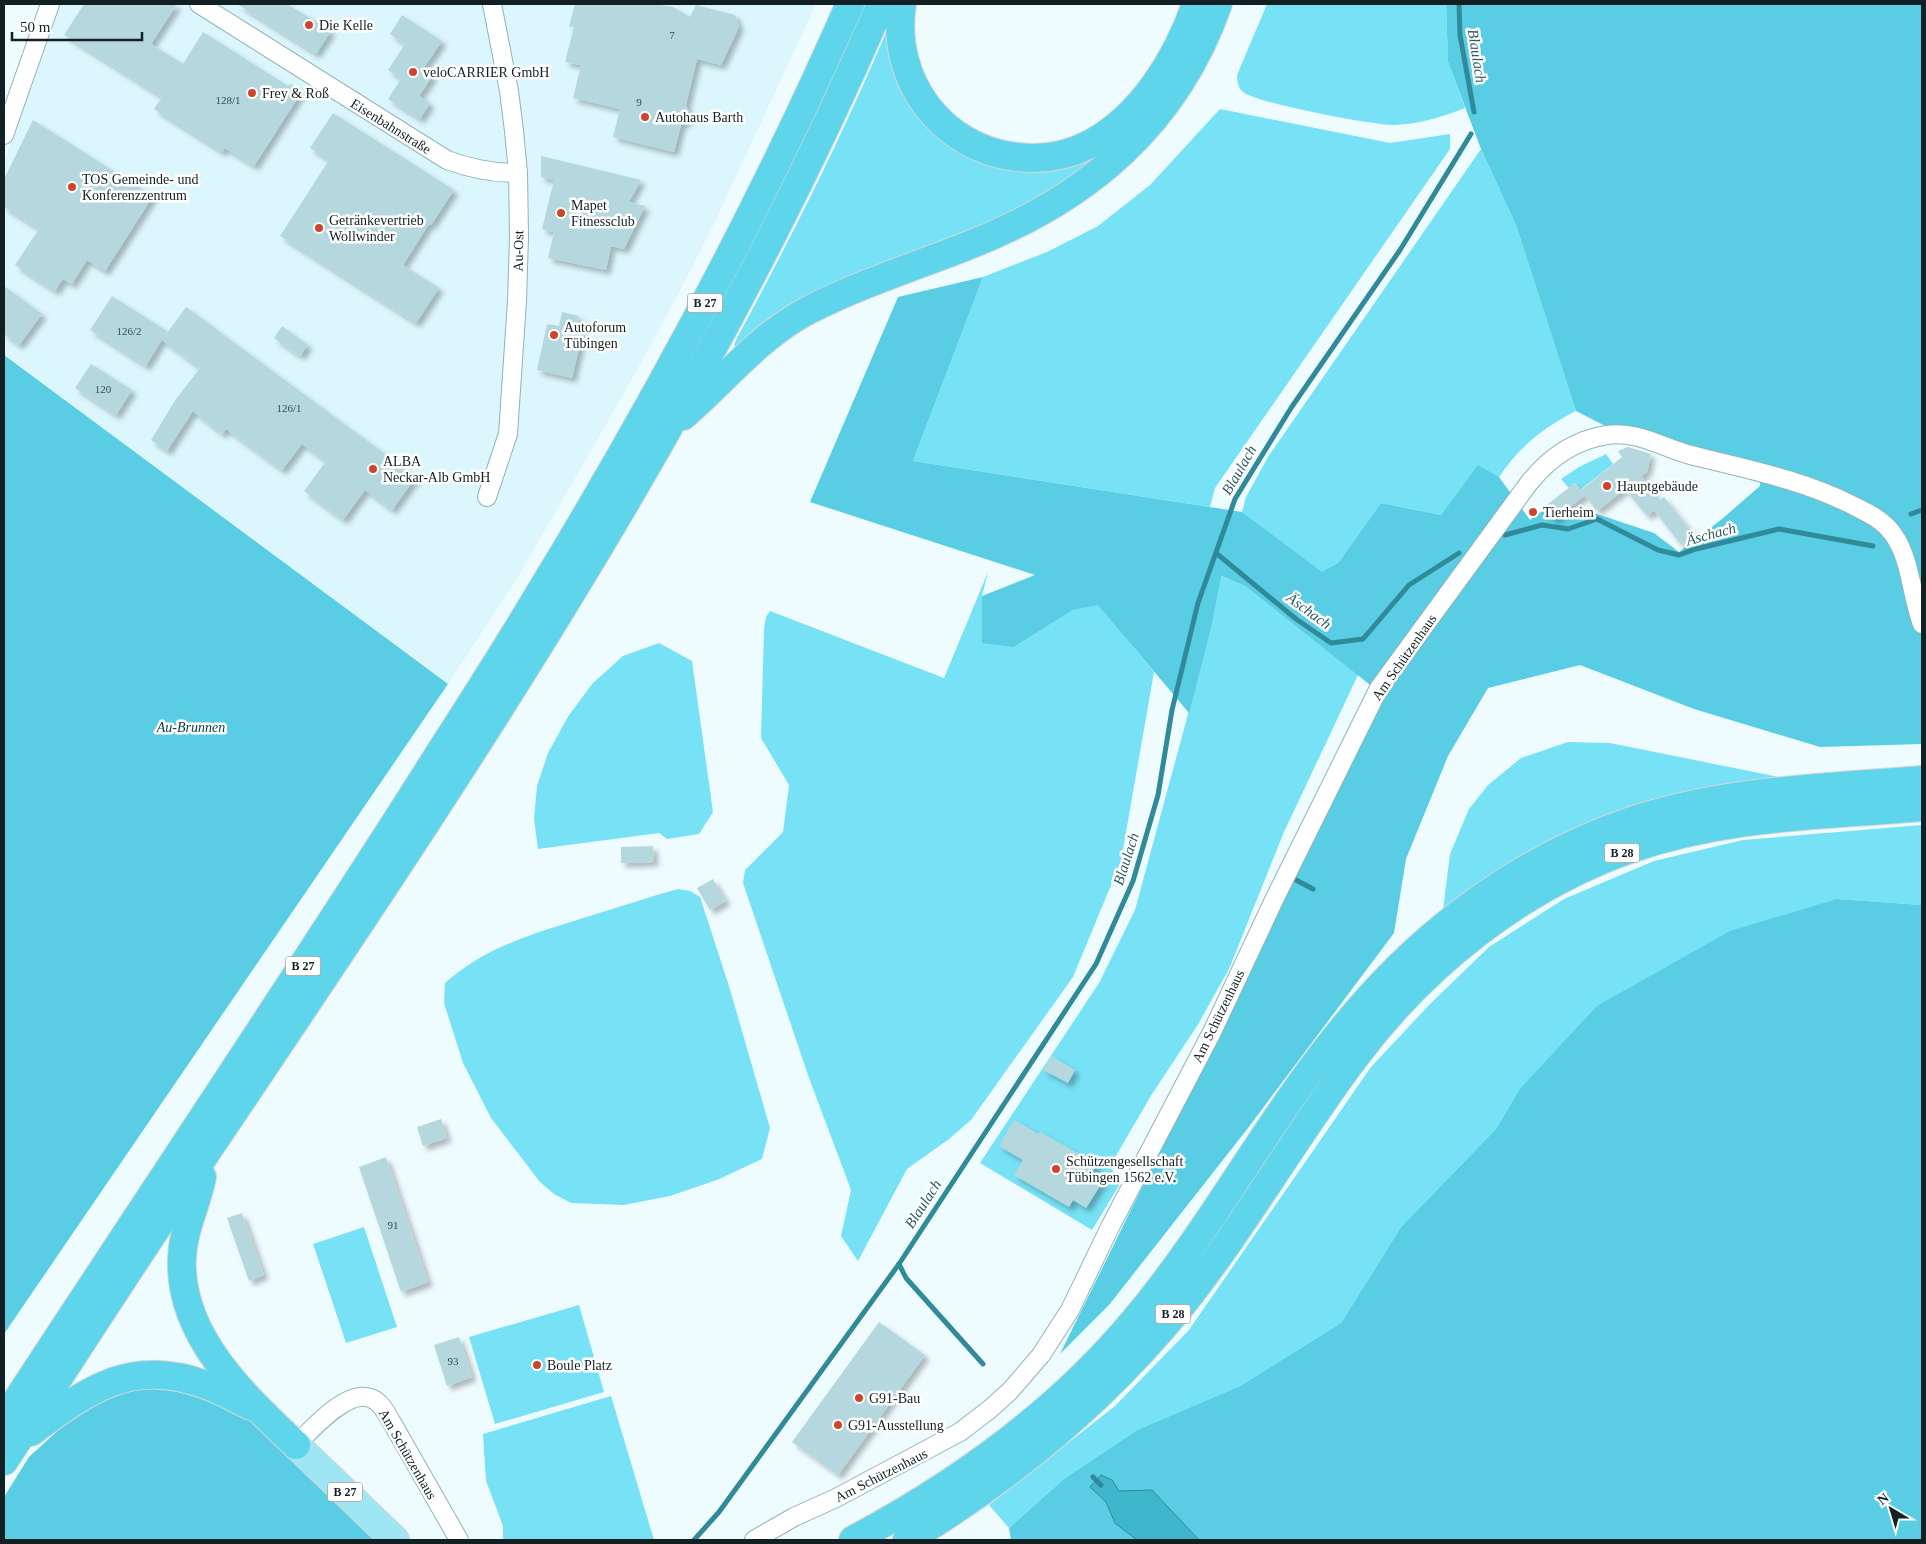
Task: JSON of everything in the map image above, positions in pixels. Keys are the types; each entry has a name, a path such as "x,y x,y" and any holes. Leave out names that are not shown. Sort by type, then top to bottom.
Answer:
{"highway":[{"name":"B 27","path":"8,1441 285,993 541,592 629,440 720,276 785,146 850,4"},
{"name":"B 27","path":"8,1441 286,1036 454,783 555,622 669,429 729,319 800,182 881,4"},
{"path":"902,4 900,29 904,61 909,77 926,106 948,128 985,150 1007,156 1028,158 1063,155 1087,146 1117,127 1137,107 1155,84 1181,39 1196,4"},
{"path":"669,429 712,391 751,350 778,329 805,312 868,284 1006,230 1064,199 1088,182 1134,142 1159,112 1190,65 1218,4"},
{"name":"B 28","path":"853,1540 888,1521 963,1474 1034,1418 1101,1358 1131,1325 1185,1256 1289,1103 1355,1013 1413,953 1465,909 1532,866 1581,840 1623,824 1666,811 1709,800 1753,793 1922,780"},
{"name":"B 28","path":"907,1540 1014,1469 1085,1409 1119,1376 1161,1329 1204,1274 1335,1084 1377,1029 1431,973 1466,942 1500,916 1543,889 1586,867 1630,849 1673,836 1719,825 1764,819 1922,806"},
{"path":"205,1155 200,1191 190,1214 182,1257 185,1297 191,1317 208,1347 258,1410 296,1444"},
{"path":"8,1441 74,1400 103,1385 130,1376 153,1374 178,1377 206,1384 258,1410"}],"main road":[{"name":"B 27","path":"296,1444 394,1540"}],"street":[{"path":"4,135 50,4"},
{"name":"Eisenbahnstraße","path":"199,4 447,160 481,171 518,173"},
{"name":"Au-Ost","path":"487,497 508,434 517,301 518,173 509,91 492,4"},
{"name":"Am Schützenhaus","path":"754,1540 794,1517 836,1498 960,1432 1010,1391 1041,1355 1070,1310 1110,1227 1212,1032 1274,900 1379,688 1542,467 1556,455 1590,439 1621,434 1636,435 1674,450 1794,481 1827,493 1874,515 1893,534 1901,550 1922,624"},
{"name":"Am Schützenhaus","path":"296,1444 323,1418 342,1404 357,1397 370,1397 380,1404 387,1415 459,1540"}],"shaded area":[{"path":"59,4 816,4 712,228 673,304 626,390 515,582 448,684 4,355 4,162"},
{"path":"1267,4 1446,4 1448,62 1465,108 1422,122 1395,125 1342,118 1292,108 1252,97 1240,88 1237,75"},
{"path":"887,30 890,31 937,132 1082,158 1106,154 1069,184 738,348 735,347 737,338 797,224 834,147"},
{"path":"1220,109 1390,143 1450,134 1450,149 1215,488 1210,507 913,461 983,277 1047,252 1098,226 1150,185"},
{"path":"1481,149 1516,225 1576,411 1553,424 1533,439 1515,456 1499,477 1478,466 1441,515 1381,503 1338,563 1322,573 1242,512 1246,497 1268,457"},
{"path":"1606,454 1613,464 1580,490 1575,483 1569,488 1561,479 1579,467"},
{"path":"988,572 982,596 1014,647 1073,610 1098,604 1154,672 1121,861 1073,977 971,1120 949,1139 907,1169 858,1261 841,1236 851,1190 809,1078 743,883 745,870 783,832 789,785 761,738 764,629 766,617 770,611 944,678"},
{"path":"1220,576 1245,586 1358,675 1284,832 1229,969 1197,1026 1152,1094 1110,1166 1120,1184 1092,1230 980,1163 1099,983 1135,910 1211,629"},
{"path":"659,643 692,661 713,812 699,834 667,839 659,833 538,849 534,819 537,786 548,753 569,715 593,683 623,656"},
{"path":"1568,742 1610,743 1794,780 1443,910 1450,854 1469,809 1488,785 1521,758"},
{"path":"1922,825 1922,905 1837,899 1519,1090 1496,1129 1401,1227 1341,1323 1240,1386 1137,1430 1065,1478 1009,1528 989,1505 1115,1406 1189,1330 1371,1067 1431,1003 1489,947 1564,899 1654,861 1743,840"},
{"path":"678,889 690,891 700,897 729,986 770,1128 762,1159 717,1180 670,1196 624,1205 571,1203 554,1194 540,1182 491,1118 463,1063 444,1003 445,983 478,959 513,942 551,928"},
{"path":"364,1227 397,1327 346,1343 313,1244"},
{"name":"Boule Platz","path":"579,1305 604,1392 495,1424 469,1337"},
{"path":"611,1396 654,1540 503,1540 503,1526 486,1481 483,1434"},
{"path":"1101,1475 1112,1480 1119,1491 1152,1490 1199,1540 1137,1540 1115,1523 1106,1502 1090,1487"}],"green space":[{"path":"1446,4 1922,4 1922,744 1820,747 1694,709 1580,665 1488,688 1448,756 1406,859 1394,933 1248,1128 1109,1305 1060,1354 1384,696 1245,586 1221,576 1211,629 1189,713 1098,605 1073,610 1014,647 982,643 982,596 1035,575 810,502 898,297 983,277 913,461 1242,512 1322,572 1338,563 1381,503 1441,515 1478,465 1499,477 1530,520 1545,509 1554,520 1560,515 1588,511 1654,533 1679,552 1722,519 1760,486 1761,472 1621,434 1576,411 1516,225 1481,149 1448,62"},
{"name":"Au-Brunnen","path":"4,355 448,684 4,1334"},
{"path":"1837,899 1922,905 1922,1540 1011,1540 1009,1528 1065,1478 1137,1430 1240,1386 1341,1323 1401,1227 1496,1129 1519,1090 1597,1006 1730,931"},
{"path":"111,1382 229,1396 395,1540 4,1540 4,1497 29,1457"}],"building":[{"path":"84,4 177,4 151,44 183,64 203,32 288,86 290,84 302,91 254,166 225,148 222,152 154,109 162,97 64,35"},
{"path":"237,4 287,4 331,31 316,54"},
{"path":"575,4 654,4 673,7 690,17 696,5 735,15 739,27 721,65 697,59 686,105 689,112 688,119 681,125 674,152 613,137 620,109 573,98 581,65 565,62 574,27 569,26"},
{"path":"402,15 442,41 423,69 433,75 419,96 430,103 420,119 388,99 401,79 388,70 405,44 390,34"},
{"path":"333,113 454,190 431,225 429,224 403,265 439,288 416,323 280,236 329,160 310,148"},
{"name":"TOS Gemeinde- und Konferenzzentrum","path":"33,120 153,196 105,271 87,260 72,284 63,279 55,291 15,265 39,229 4,207 4,179"},
{"path":"541,156 641,180 629,202 645,206 624,249 611,246 606,270 548,258 554,232 542,229 554,180 541,177"},
{"path":"4,286 42,314 19,345 4,334"},
{"path":"112,296 167,331 146,366 90,330"},
{"path":"186,307 416,477 392,510 365,490 343,520 304,491 326,461 302,444 282,470 226,429 222,434 193,411 167,451 151,440 176,399 200,368 162,340"},
{"path":"562,312 579,316 575,330 583,332 572,378 537,370 547,324 559,326"},
{"path":"282,326 308,345 300,356 274,338"},
{"path":"91,364 132,390 116,415 75,388"},
{"path":"1628,447 1651,454 1647,472 1641,476 1660,500 1664,497 1694,535 1681,545 1654,510 1647,516 1625,489 1597,511 1581,490 1622,457 1618,451"},
{"path":"1575,483 1585,495 1554,520 1544,507"},
{"path":"653,846 654,862 621,863 621,847"},
{"path":"713,879 726,901 710,910 697,888"},
{"path":"1051,1056 1075,1070 1068,1083 1043,1070"},
{"path":"441,1119 447,1138 423,1146 417,1127"},
{"name":"Schützengesellschaft Tübingen 1562 e.V.","path":"1014,1120 1039,1134 1040,1132 1097,1164 1091,1174 1103,1181 1086,1208 1073,1200 1069,1207 1014,1175 1023,1160 999,1146"},
{"path":"386,1157 428,1282 401,1292 359,1167"},
{"path":"242,1213 264,1275 249,1281 227,1218"},
{"name":"G91-Bau","path":"879,1322 925,1355 838,1475 792,1442"},
{"path":"459,1337 472,1377 447,1386 434,1345"}],"waterway":[{"name":"Blaulach","path":"1459,4 1460,35 1474,112"},
{"name":"Blaulach","path":"694,1540 719,1512 899,1264 1096,964 1133,881 1158,795 1172,710 1198,603 1235,499 1291,408 1400,250 1471,134"},
{"path":"1911,514 1922,510"},
{"name":"Äschach","path":"1505,535 1542,525 1568,529 1597,519 1658,550 1679,555 1696,549 1779,529 1873,546"},
{"name":"Äschach","path":"1216,553 1296,619 1331,643 1363,639 1409,585 1459,553"},
{"path":"1296,880 1313,889"},
{"path":"899,1264 906,1278 983,1364"},
{"path":"1093,1477 1101,1485"}],"place":[{"name":"Die Kelle","path":"309,25"},
{"name":"veloCARRIER GmbH","path":"413,72"},
{"name":"Frey & Roß","path":"252,93"},
{"name":"Autohaus Barth","path":"645,117"},
{"name":"TOS Gemeinde- und Konferenzzentrum","path":"72,187"},
{"name":"Mapet Fitnessclub","path":"561,213"},
{"name":"Getränkevertrieb Wollwinder","path":"319,228"},
{"name":"Autoforum Tübingen","path":"554,335"},
{"name":"ALBA Neckar-Alb GmbH","path":"373,469"},
{"name":"Hauptgebäude","path":"1607,486"},
{"name":"Tierheim","path":"1533,512"},
{"name":"Schützengesellschaft Tübingen 1562 e.V.","path":"1056,1169"},
{"name":"Boule Platz","path":"537,1365"},
{"name":"G91-Bau","path":"859,1398"},
{"name":"G91-Ausstellung","path":"838,1425"}]}
